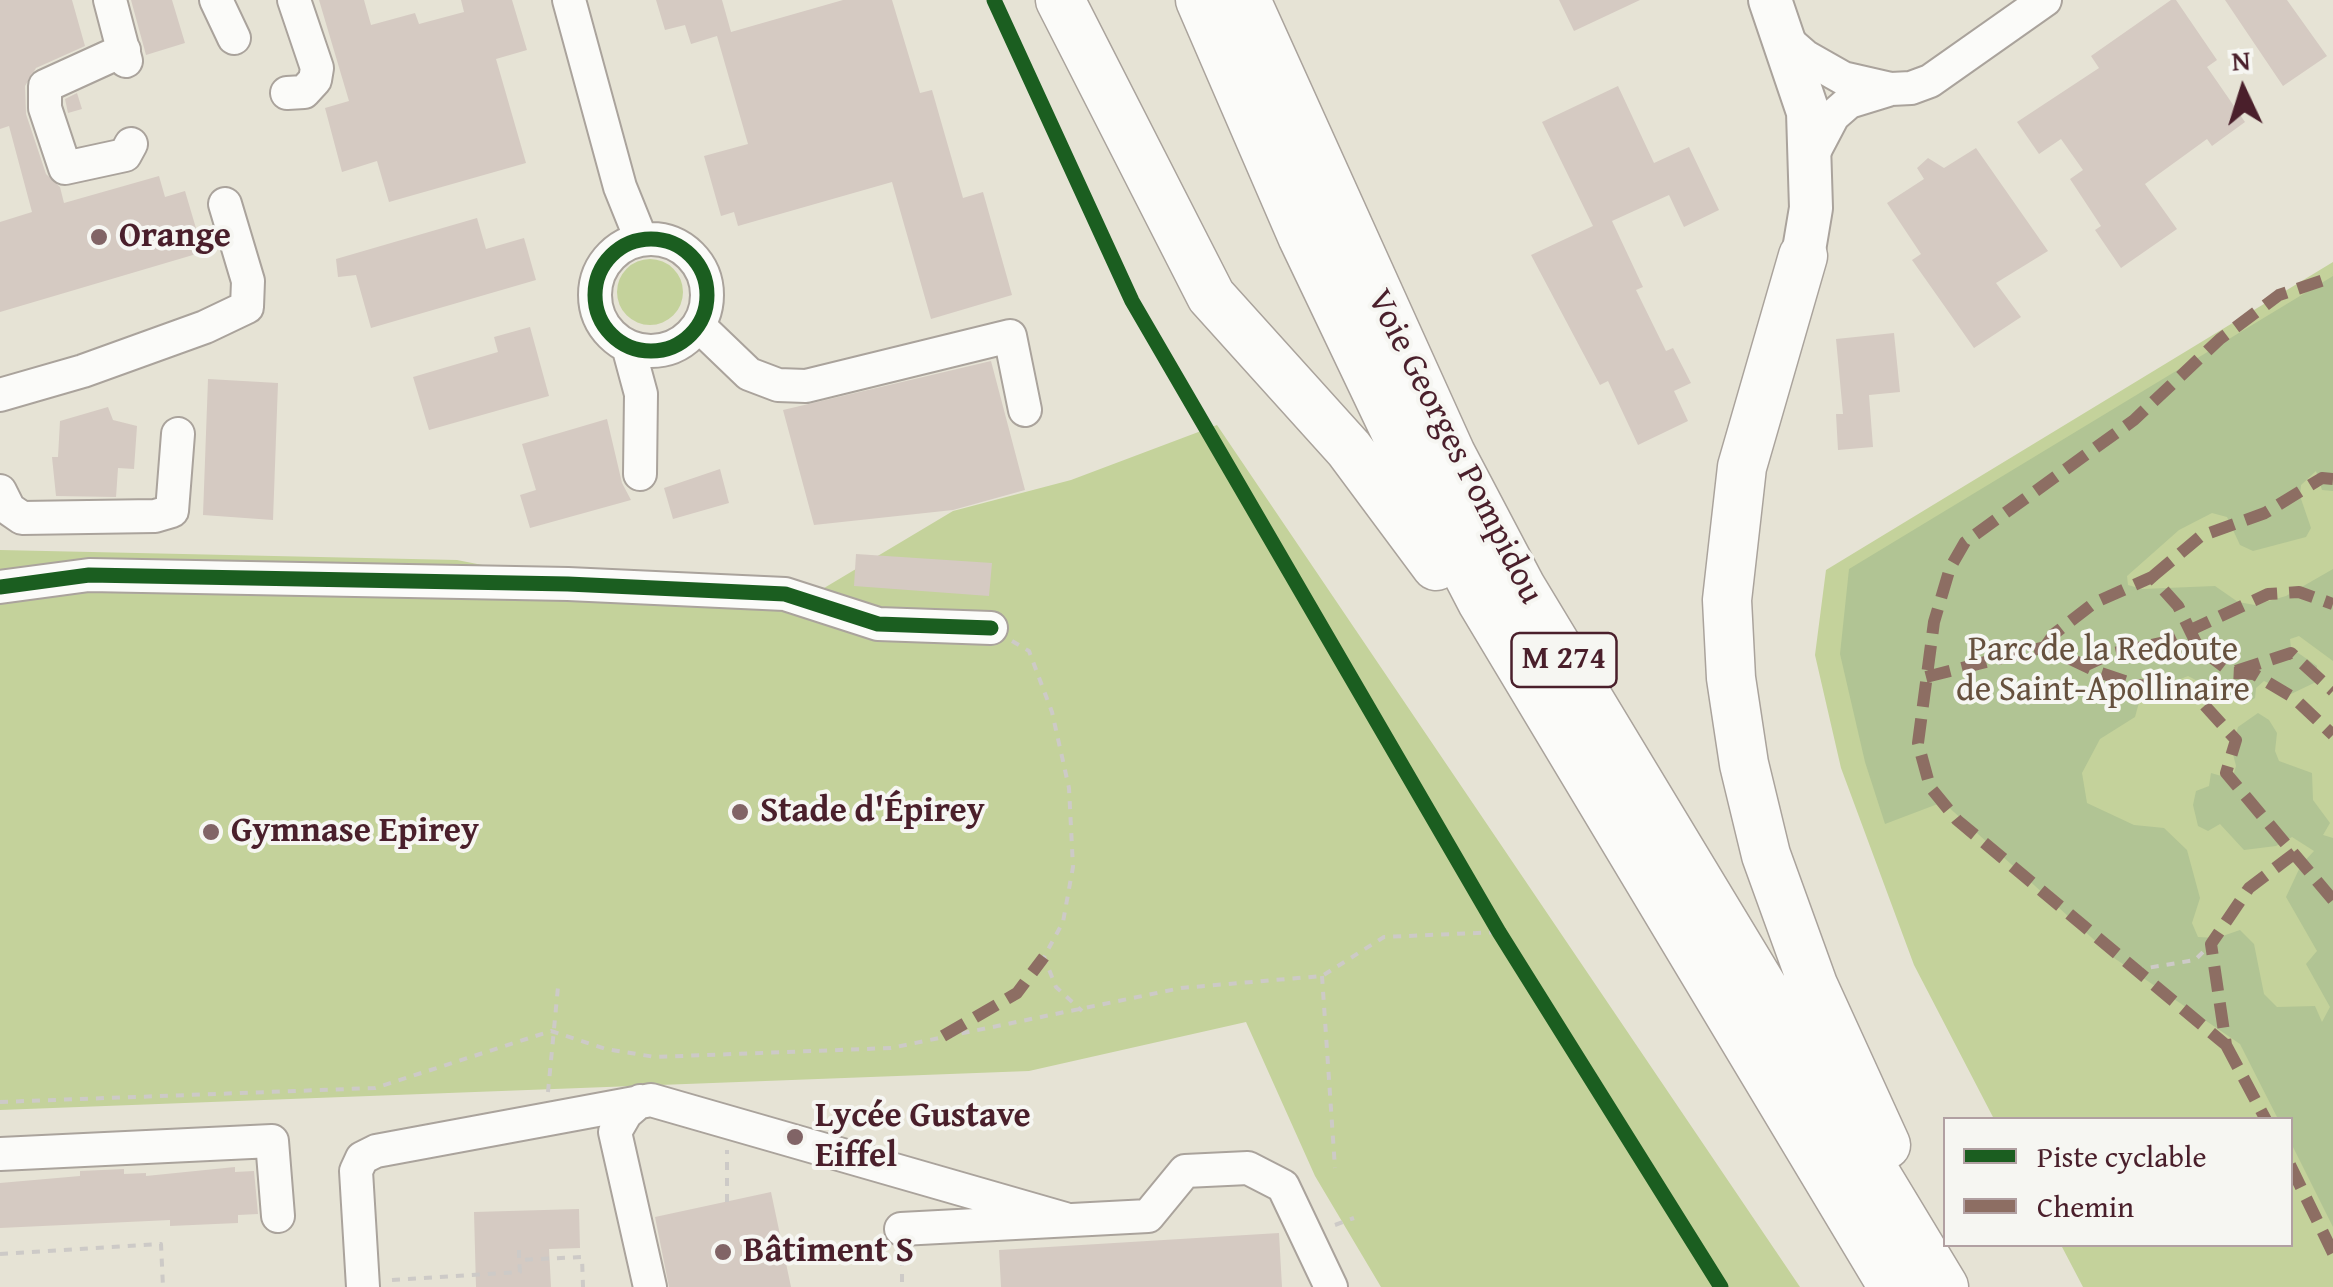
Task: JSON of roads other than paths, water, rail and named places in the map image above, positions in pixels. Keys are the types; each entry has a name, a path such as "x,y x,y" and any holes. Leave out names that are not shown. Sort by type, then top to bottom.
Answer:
{"highway":[{"path":"1060,0 1211,296 1377,483 1546,713"},
{"name":"Voie Georges Pompidou","path":"1200,0 1302,236 1414,474 1546,713 1893,1287"},
{"name":"Voie Georges Pompidou","path":"1246,0 1451,454 1512,570 1661,825 1944,1287"},
{"path":"1803,256 1742,467 1732,528 1727,600 1731,678 1744,764 1766,855 1813,985 1956,1287"}],"main road":[{"path":"1777,12 1808,112 1812,154 1803,256"}],"street":[{"path":"110,0 125,56 45,86 44,108 64,168 125,155 130,144"},
{"path":"216,0 234,38"},
{"path":"287,92 304,92 316,80 317,68 294,0"},
{"path":"569,0 620,186 642,239"},
{"path":"1762,0 1789,100 1795,172 1791,238 1803,256"},
{"path":"1812,154 1833,116 1848,102 1930,81 2045,0"},
{"path":"1777,12 1834,55 1887,70 1952,66"},
{"path":"1777,12 1806,57 1842,78 1891,90"},
{"path":"0,394 118,358 247,307 248,281 225,204"},
{"path":"642,239 682,247 698,263 706,280 707,301 699,326 670,348 648,351 628,346 610,333 600,317 595,294 608,258 642,239"},
{"path":"699,326 749,374 778,384 806,386 1010,336 1025,410"},
{"path":"628,346 641,394 640,474"},
{"path":"0,490 9,509 22,518 155,516 172,511 178,434"},
{"path":"0,587 89,575 568,584 784,594 878,624 990,628"},
{"path":"363,1284 356,1170 362,1158 376,1150 651,1100 1064,1219"},
{"path":"640,1102 626,1113 616,1132 650,1287"},
{"path":"579,1113 616,1132"},
{"path":"0,1154 272,1141 278,1216"},
{"path":"902,1229 1148,1216 1185,1171 1248,1168 1282,1186 1331,1287"}],"place":[{"name":"Orange","path":"99,237"},
{"name":"Stade d'Épirey","path":"740,812"},
{"name":"Gymnase Epirey","path":"211,832"},
{"name":"Lycée Gustave Eiffel","path":"795,1137"},
{"name":"Bâtiment S","path":"723,1252"}],"park label":[{"name":"Parc de la Redoute de Saint-Apollinaire","path":"2103,671"}]}
